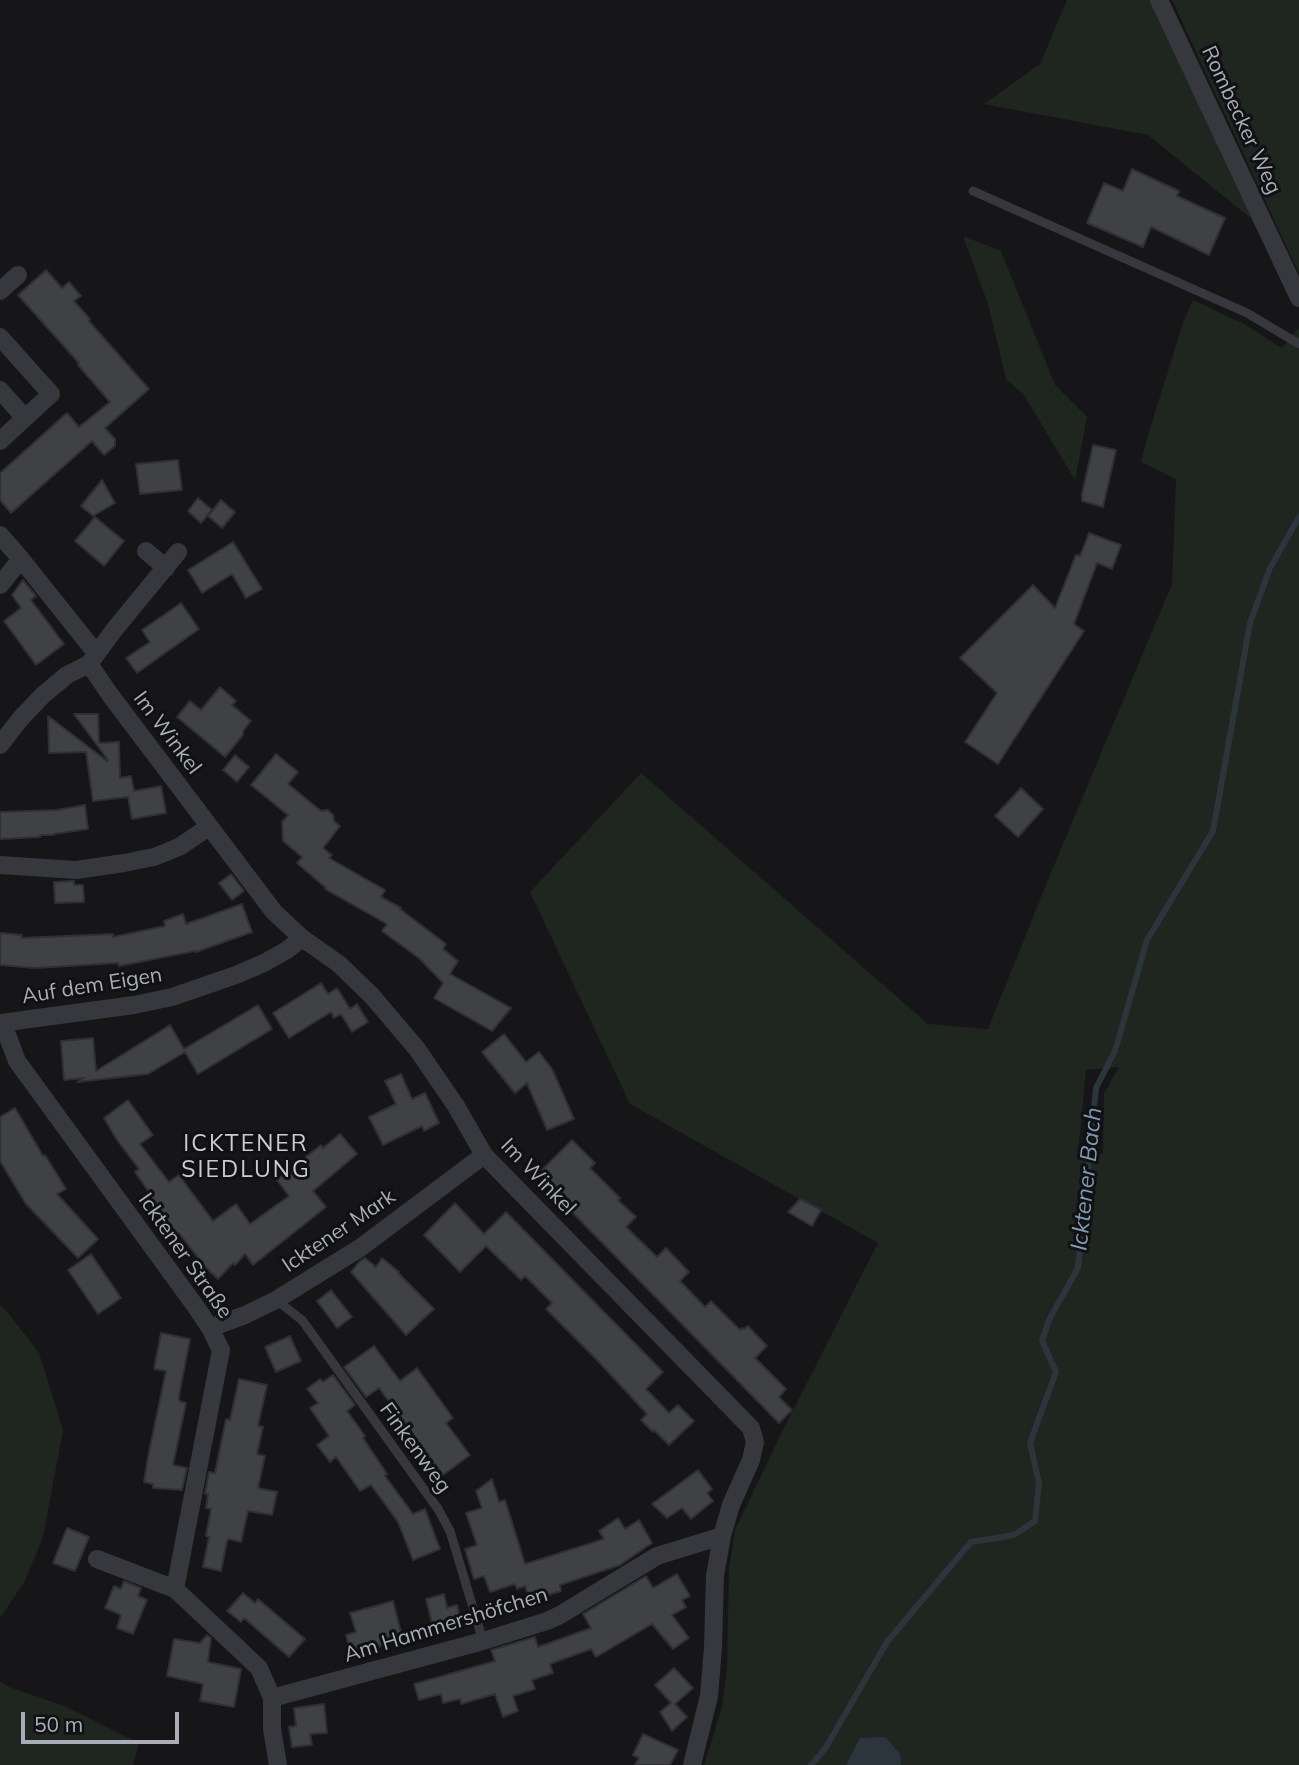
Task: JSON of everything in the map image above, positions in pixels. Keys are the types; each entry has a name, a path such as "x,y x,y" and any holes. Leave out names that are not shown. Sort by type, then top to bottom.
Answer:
{"street":[{"name":"Rombecker Weg","path":"1159,0 1299,298"},
{"path":"0,291 18,275"},
{"path":"0,337 51,394 0,442"},
{"path":"0,390 25,418"},
{"name":"Im Winkel","path":"0,535 21,559 209,827 274,912 302,938 344,969 372,996 417,1049 456,1105 484,1155 751,1428 755,1442 751,1460 731,1505 722,1536"},
{"path":"146,551 166,568"},
{"path":"0,745 43,695 67,675 93,659 178,552"},
{"path":"0,585 21,559"},
{"path":"0,865 76,870 124,863 154,857 179,847 209,827"},
{"name":"Auf dem Eigen","path":"1,1023 173,997 264,963 302,938"},
{"name":"Icktener Straße","path":"1,1023 18,1061 210,1328 220,1350 175,1589"},
{"name":"Icktener Mark","path":"210,1328 276,1300 360,1248 484,1155"},
{"path":"692,1765 709,1696 715,1576 722,1536"},
{"name":"Am Hammershöfchen","path":"272,1698 547,1621 657,1556 722,1536"},
{"path":"97,1559 175,1589 259,1668 272,1698 272,1729 278,1765"}],"lane":[{"path":"973,191 1247,313 1299,344"},
{"name":"Finkenweg","path":"276,1300 302,1320 438,1510 450,1531 483,1641"}],"shaded area":[{"path":"1067,0 1152,0 1254,221 1148,135 984,104 1040,64"},
{"path":"1172,0 1299,0 1299,273 1289,252"},
{"path":"963,236 1001,251 1055,385 1087,417 1075,480 1024,395 1006,379 988,304"},
{"path":"1193,300 1244,324 1282,348 1299,327 1299,1765 704,1765 722,1707 727,1669 729,1569 735,1530 878,1243 630,1104 530,892 641,773 928,1024 988,1029 1172,584 1176,479 1141,462 1184,320","holes":["1119,1067 1104,1094 1103,1154 1078,1154 1086,1070"]},
{"path":"0,1305 39,1353 63,1430 43,1537 25,1581 0,1618"},
{"path":"0,1681 9,1687 67,1707 139,1743 133,1765 0,1765"},
{"path":"885,1737 900,1754 901,1765 846,1765 860,1738"}],"building":[{"path":"1132,169 1179,191 1177,196 1225,218 1209,255 1151,227 1143,247 1087,223 1104,183 1123,191"},
{"path":"46,270 62,288 69,282 81,296 74,301 90,319 88,320 149,389 105,428 115,439 115,446 104,455 92,441 11,513 0,500 0,473 67,413 79,427 110,402 18,295"},
{"path":"1093,445 1116,450 1103,507 1082,501"},
{"path":"178,460 182,490 140,494 136,464"},
{"path":"102,480 115,503 93,516 81,506"},
{"path":"198,498 212,510 201,523 188,511"},
{"path":"221,500 235,512 222,528 208,516"},
{"path":"95,517 124,541 104,566 75,541"},
{"path":"1089,533 1121,545 1112,569 1097,563 1074,624 1084,631 998,764 965,742 997,693 960,658 1033,585 1055,608 1076,555 1080,556"},
{"path":"233,542 262,589 246,598 232,574 202,593 188,570"},
{"path":"23,580 36,596 31,600 64,644 36,665 4,621 21,608 12,595"},
{"path":"181,603 199,629 137,673 126,658 150,642 142,630"},
{"path":"220,687 236,701 232,705 251,721 225,757 177,717 190,701 201,710"},
{"path":"74,714 98,714 99,743 119,742 120,778 131,776 134,791 161,786 166,813 132,819 128,797 93,801 86,752 49,753 48,716 108,760"},
{"path":"276,754 298,772 288,784 321,811 328,810 340,826 323,848 332,855 329,858 385,890 381,897 401,908 446,944 443,949 458,961 450,974 511,1008 492,1031 434,998 443,983 420,959 382,931 387,924 325,889 297,863 302,857 283,841 282,822 288,815 251,785"},
{"path":"235,755 249,767 237,782 223,770"},
{"path":"1021,788 1043,809 1018,837 995,816"},
{"path":"85,805 88,829 40,837 0,839 0,812 57,810"},
{"path":"231,874 244,891 232,900 219,883"},
{"path":"74,881 74,885 83,885 84,902 55,903 54,882"},
{"path":"242,904 252,932 196,952 119,966 118,963 35,968 0,965 0,933 22,935 21,938 113,934 113,937 165,926 164,921 183,914 186,924"},
{"path":"321,983 328,994 337,988 350,1009 357,1004 368,1022 352,1032 341,1014 334,1018 331,1012 289,1038 273,1013"},
{"path":"258,1005 272,1029 198,1074 185,1052 148,1074 77,1082 84,1078 64,1080 61,1041 93,1038 96,1071 170,1025 184,1049"},
{"path":"504,1034 526,1062 539,1052 552,1069 574,1119 547,1130 527,1083 515,1093 482,1052"},
{"path":"401,1074 412,1099 425,1093 439,1123 424,1131 422,1126 383,1145 369,1117 396,1104 385,1081"},
{"path":"128,1100 153,1135 140,1144 169,1182 179,1175 213,1221 236,1204 250,1224 289,1196 277,1180 321,1145 323,1148 340,1134 357,1154 313,1191 326,1207 253,1265 245,1254 218,1279 198,1260 179,1233 176,1234 149,1197 151,1195 135,1172 139,1169 104,1118"},
{"path":"15,1108 66,1189 57,1194 98,1239 78,1258 26,1204 0,1161 0,1117"},
{"path":"572,1140 595,1163 590,1168 636,1217 626,1227 657,1257 666,1248 689,1272 680,1281 705,1307 711,1301 740,1330 748,1326 767,1346 755,1358 786,1389 779,1397 792,1410 779,1423 572,1212 576,1208 541,1171"},
{"path":"800,1199 821,1210 812,1226 788,1212"},
{"path":"455,1203 484,1234 506,1212 663,1372 646,1389 669,1413 678,1405 694,1421 669,1445 654,1430 653,1432 641,1420 647,1414 546,1309 552,1303 525,1276 521,1280 486,1246 460,1272 424,1235"},
{"path":"91,1254 121,1298 98,1314 68,1270"},
{"path":"365,1258 376,1267 382,1258 434,1309 406,1335 351,1272"},
{"path":"331,1290 352,1317 337,1328 317,1301"},
{"path":"161,1333 190,1339 179,1396 179,1401 186,1403 173,1465 187,1468 182,1490 153,1488 153,1484 144,1482 166,1371 154,1369"},
{"path":"290,1336 301,1361 276,1372 265,1347"},
{"path":"374,1346 400,1381 417,1368 453,1418 446,1423 470,1455 443,1475 379,1388 366,1397 344,1367"},
{"path":"333,1375 355,1405 347,1411 365,1436 363,1438 387,1474 385,1476 413,1514 425,1509 440,1549 413,1560 398,1522 371,1485 360,1491 336,1457 330,1462 317,1445 329,1436 310,1408 318,1403 307,1389 320,1379 323,1382"},
{"path":"239,1379 267,1385 258,1426 263,1427 257,1454 265,1456 258,1488 277,1492 272,1515 248,1511 241,1542 229,1539 227,1541 221,1571 203,1567 211,1509 206,1508 208,1494 205,1494 209,1472 215,1473 226,1419 230,1420"},
{"path":"698,1470 712,1489 707,1493 713,1501 691,1519 682,1508 667,1518 652,1504"},
{"path":"492,1479 499,1502 505,1500 525,1564 604,1539 599,1531 618,1518 625,1529 639,1520 652,1543 620,1565 560,1585 561,1591 530,1601 525,1586 517,1589 515,1584 490,1592 484,1576 474,1579 465,1549 477,1545 466,1513 482,1508 476,1491"},
{"path":"67,1528 89,1537 75,1571 53,1563"},
{"path":"677,1574 690,1596 682,1600 686,1607 672,1615 689,1638 673,1649 652,1624 596,1657 591,1649 550,1664 553,1673 532,1680 535,1689 513,1696 518,1711 503,1717 495,1694 461,1704 460,1699 443,1703 441,1694 419,1700 414,1684 495,1661 491,1650 535,1637 538,1647 591,1628 583,1614 646,1576 653,1588"},
{"path":"124,1581 141,1588 138,1596 147,1600 133,1634 117,1628 121,1615 105,1608 114,1586 121,1589"},
{"path":"243,1593 255,1603 258,1599 305,1639 289,1657 244,1618 241,1622 227,1611"},
{"path":"444,1594 447,1608 457,1605 462,1627 435,1635 426,1599"},
{"path":"393,1601 403,1640 351,1654 346,1635 356,1632 350,1613"},
{"path":"207,1635 211,1638 208,1662 241,1669 234,1707 200,1701 203,1684 167,1676 174,1639 200,1643"},
{"path":"674,1668 693,1688 675,1704 687,1717 672,1731 660,1712 671,1703 655,1685"},
{"path":"324,1704 327,1733 310,1734 312,1745 292,1747 289,1727 296,1726 294,1708"},
{"path":"643,1734 678,1750 670,1765 635,1765 639,1758 633,1755"}],"waterway":[{"name":"Icktener Bach","path":"811,1765 825,1749 887,1642 971,1542 1014,1535 1035,1521 1039,1483 1030,1443 1056,1372 1042,1341 1049,1320 1078,1268 1096,1088 1115,1051 1147,940 1213,831 1250,623 1270,568 1299,517"}],"district":[{"name":"ICKTENER SIEDLUNG","path":"246,1157"}]}
